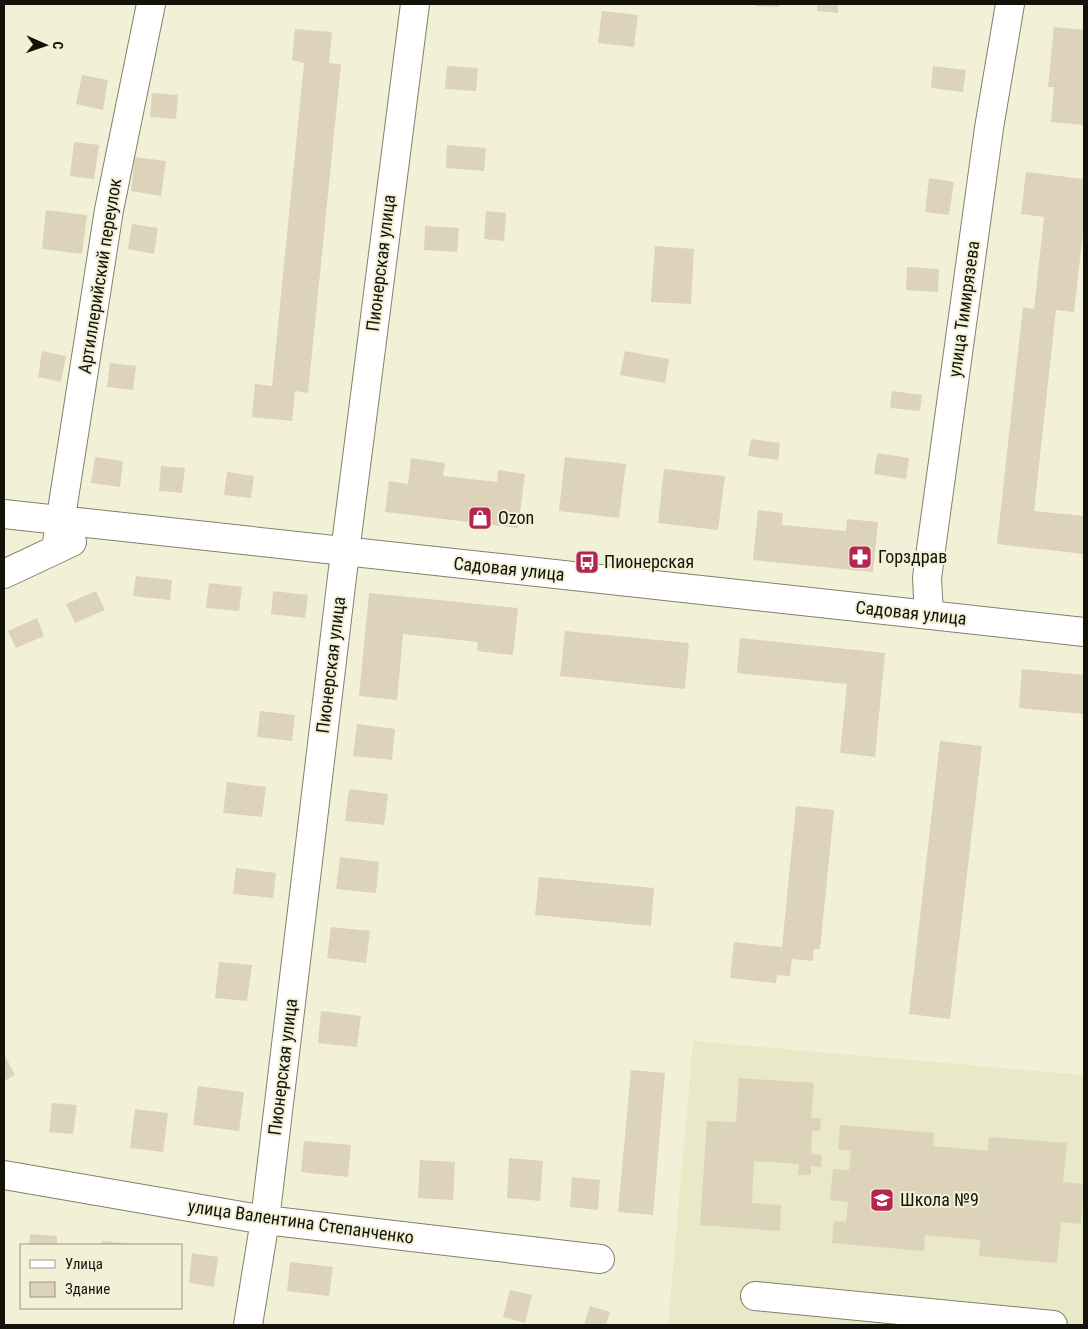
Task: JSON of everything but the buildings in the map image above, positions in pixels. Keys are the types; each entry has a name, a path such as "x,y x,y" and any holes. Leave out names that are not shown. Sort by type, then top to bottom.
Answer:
{"street":[{"name":"Артиллерийский переулок","path":"56,550 109,210 151,4"},
{"name":"Пионерская улица","path":"248,1325 265,1220 345,552 414,4"},
{"name":"улица Тимирязева","path":"929,615 927,578 989,128 1010,4"},
{"name":"Садовая улица","path":"4,514 112,524 345,552 1084,632"},
{"path":"4,574 112,524"},
{"name":"улица Валентина Степанченко","path":"4,1175 265,1220 600,1258"},
{"path":"755,1296 1053,1325"}],"shaded area":[{"name":"Школа №9","path":"693,1041 1084,1075 1084,1325 668,1325"}],"place":[{"name":"Ozon","path":"480,518"},
{"name":"Горздрав","path":"860,557"},
{"name":"Пионерская","path":"587,562"},
{"name":"Школа №9","path":"882,1200"}]}
